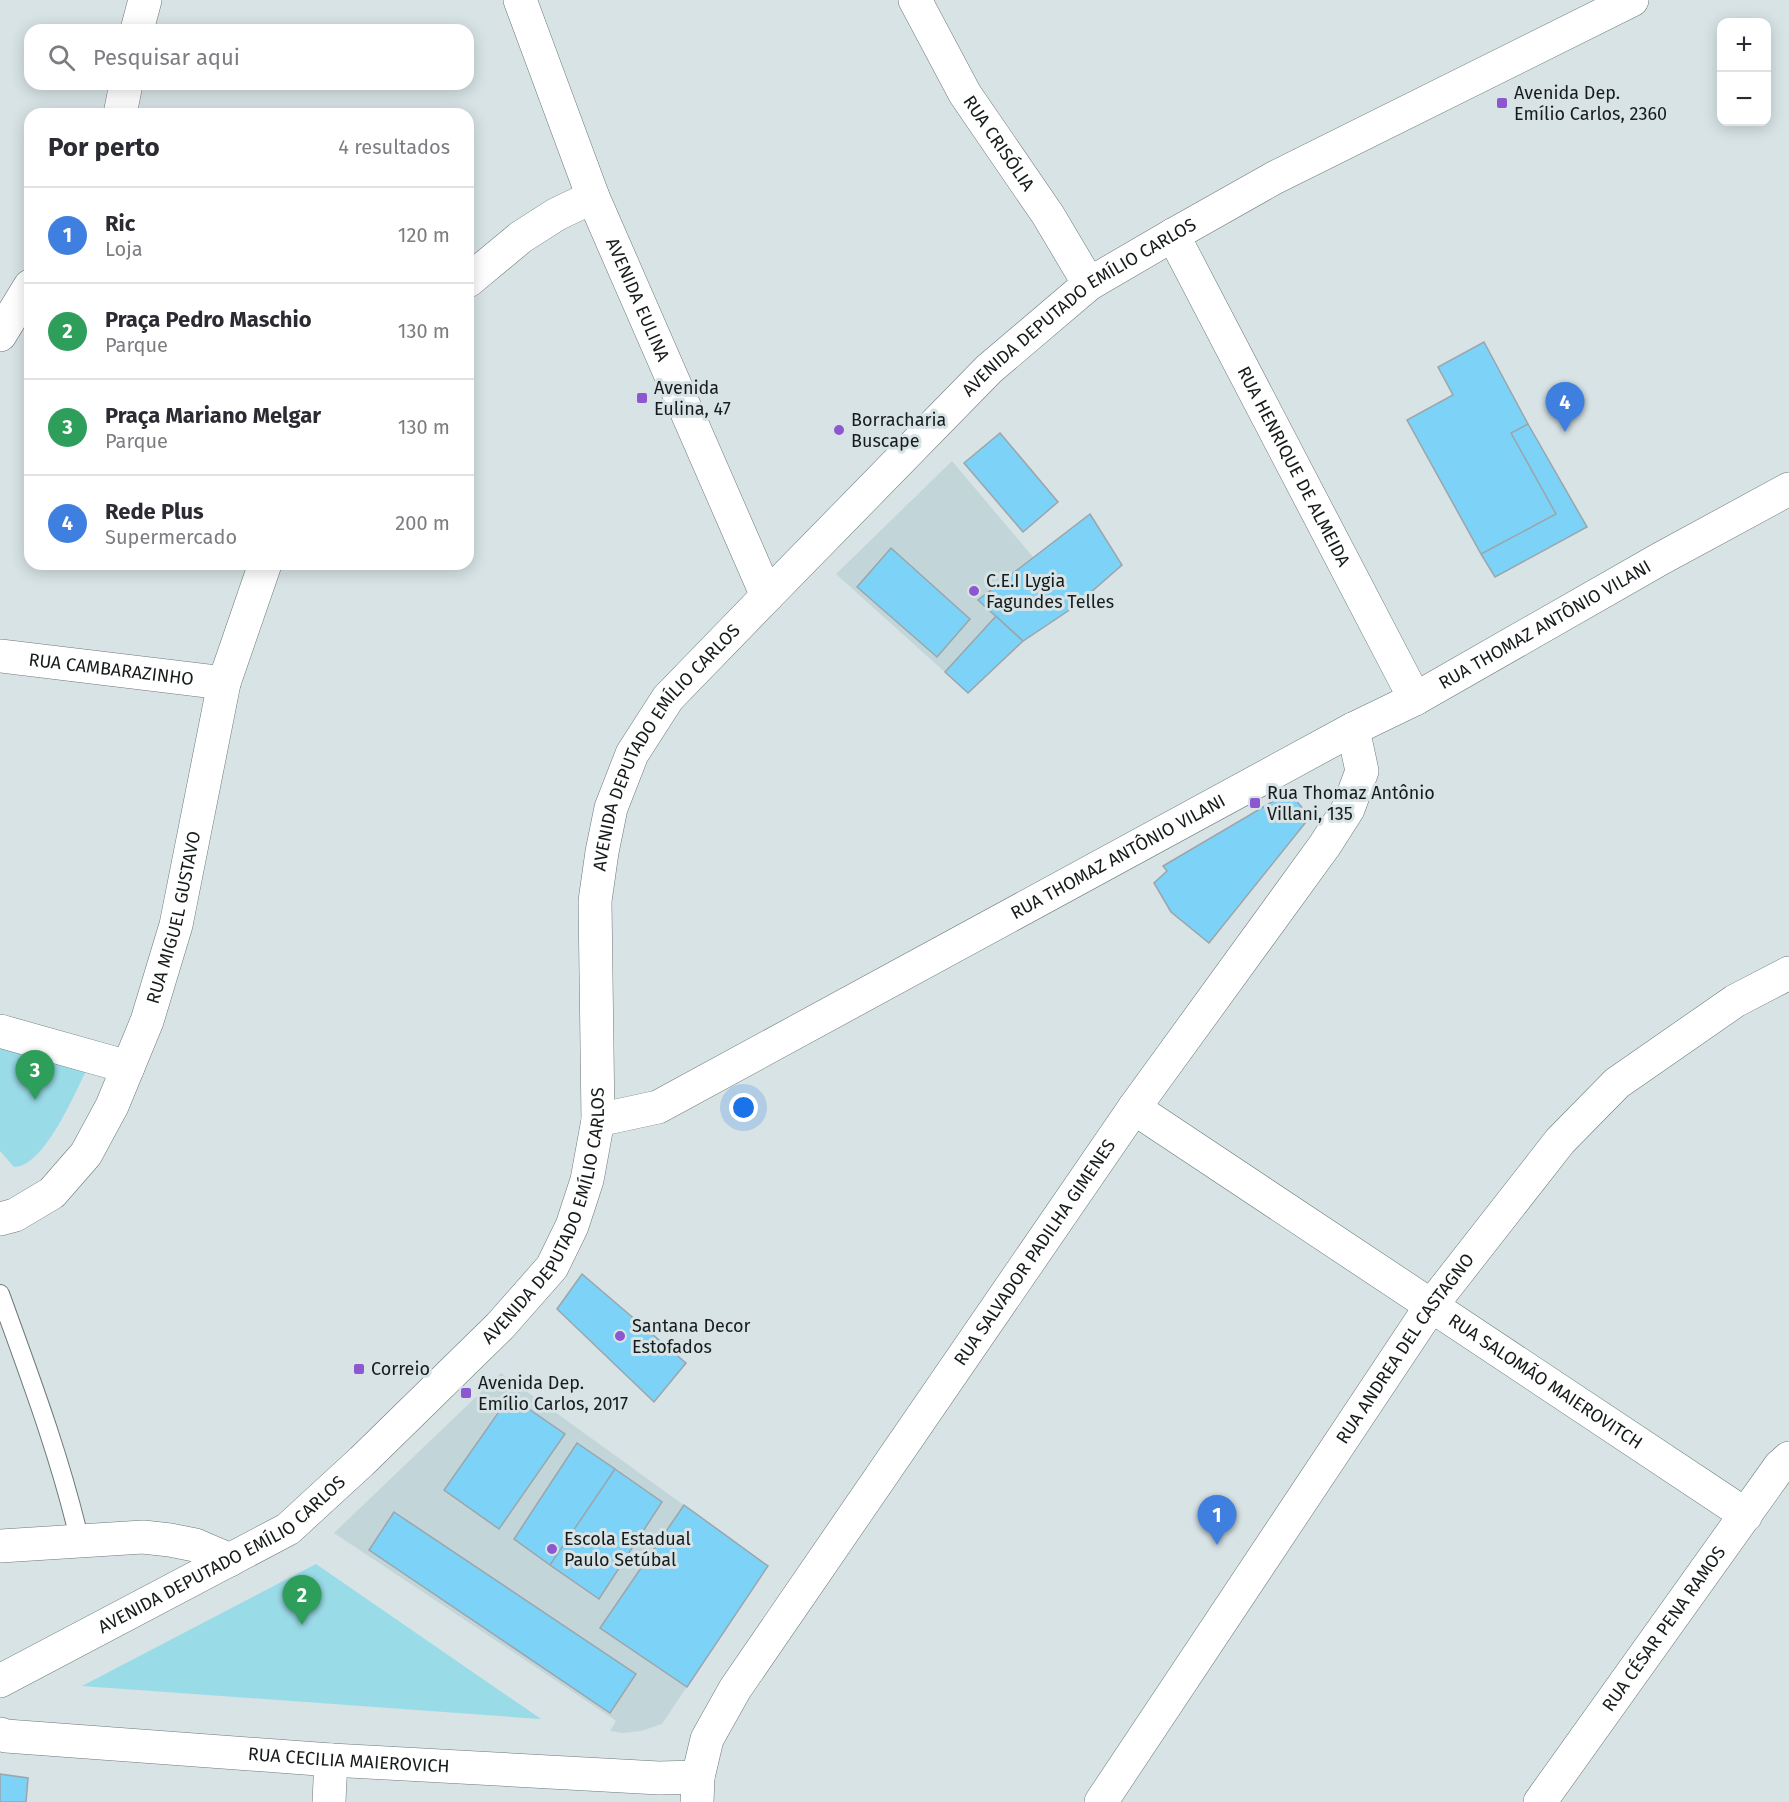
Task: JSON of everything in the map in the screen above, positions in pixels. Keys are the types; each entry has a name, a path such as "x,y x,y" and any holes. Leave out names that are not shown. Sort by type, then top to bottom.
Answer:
{"street":[{"path":"139,24 145,0"},
{"name":"AVENIDA EULINA","path":"520,0 593,197 767,596"},
{"name":"RUA CRISÓLIA","path":"915,0 964,94 1048,215 1089,284"},
{"name":"AVENIDA DEPUTADO EMÍLIO CARLOS","path":"0,1681 288,1529 362,1461 500,1326 552,1267 572,1226 587,1180 598,1120 595,901 611,808 632,754 668,698 767,596 989,369 1089,284 1274,178 1632,0"},
{"path":"121,108 125,90"},
{"path":"474,276 521,237 557,214 593,197"},
{"name":"RUA HENRIQUE DE ALMEIDA","path":"1173,235 1415,699"},
{"path":"0,335 24,296"},
{"name":"RUA THOMAZ ANTÔNIO VILANI","path":"598,1120 658,1107 1353,729 1415,699 1660,559 1789,489"},
{"name":"RUA MIGUEL GUSTAVO","path":"0,1219 15,1215 52,1193 86,1154 112,1106 147,1021 176,925 224,683 263,570"},
{"name":"RUA CAMBARAZINHO","path":"0,656 224,683"},
{"name":"RUA SALVADOR PADILHA GIMENES","path":"698,1789 707,1739 735,1689 1134,1108 1348,809 1362,771 1353,729"},
{"name":"RUA ANDREA DEL CASTAGNO","path":"1101,1802 1431,1306 1560,1141 1617,1083 1735,1001 1789,973"},
{"path":"0,1031 128,1067"},
{"name":"RUA SALOMÃO MAIEROVITCH","path":"1134,1108 1746,1515"},
{"name":"RUA CÉSAR PENA RAMOS","path":"1548,1799 1780,1466 1789,1458"},
{"path":"0,1546 143,1538 195,1545 230,1560"},
{"name":"RUA CECILIA MAIEROVICH","path":"0,1734 331,1760 659,1778 698,1789"},
{"path":"329,1802 331,1760"}],"lane":[{"path":"0,1294 53,1443 80,1542"}],"shaded area":[{"name":"C.E.I Lygia Fagundes Telles","path":"952,461 1033,557 1090,514 1122,565 1074,607 1023,641 968,693 836,574"},
{"path":"0,1039 89,1065 68,1108 48,1141 26,1164 14,1167 0,1151"},
{"name":"Escola Estadual Paulo Setúbal","path":"501,1373 768,1566 662,1724 641,1731 623,1733 610,1731 616,1721 334,1533"},
{"path":"316,1564 541,1719 82,1686"}],"building":[{"path":"1484,342 1528,424 1511,433 1556,514 1481,554 1407,420 1453,395 1438,367"},
{"path":"1528,424 1587,527 1495,577 1481,554 1556,514 1511,433"},
{"path":"1000,433 1058,502 1023,532 964,463"},
{"path":"1090,514 1122,565 1074,607 1023,641 978,600"},
{"path":"891,548 970,619 937,657 857,587"},
{"path":"996,616 1023,641 968,693 945,672"},
{"path":"1289,792 1310,817 1209,943 1171,912 1154,883 1167,871 1163,866"},
{"name":"Santana Decor Estofados","path":"582,1274 686,1363 654,1402 557,1309"},
{"path":"510,1396 565,1434 499,1529 444,1490"},
{"path":"577,1443 615,1469 550,1565 514,1539"},
{"path":"615,1469 662,1502 599,1599 550,1565"},
{"path":"684,1505 768,1566 687,1687 600,1628"},
{"path":"394,1512 636,1674 610,1713 369,1550"},
{"path":"0,1774 28,1778 26,1802 0,1802"}],"place":[{"name":"Avenida Dep. Emílio Carlos, 2360","path":"1502,103"},
{"name":"Avenida Eulina, 47","path":"642,398"},
{"name":"Borracharia Buscape","path":"839,430"},
{"name":"Rede Plus","path":"1565,432"},
{"name":"C.E.I Lygia Fagundes Telles","path":"974,591"},
{"name":"Rua Thomaz Antônio Villani, 135","path":"1255,803"},
{"name":"Praça Mariano Melgar","path":"35,1100"},
{"name":"Santana Decor Estofados","path":"620,1336"},
{"name":"Correio","path":"359,1369"},
{"name":"Avenida Dep. Emílio Carlos, 2017","path":"466,1393"},
{"name":"Ric","path":"1217,1545"},
{"name":"Escola Estadual Paulo Setúbal","path":"552,1549"},
{"name":"Praça Pedro Maschio","path":"302,1625"}]}
